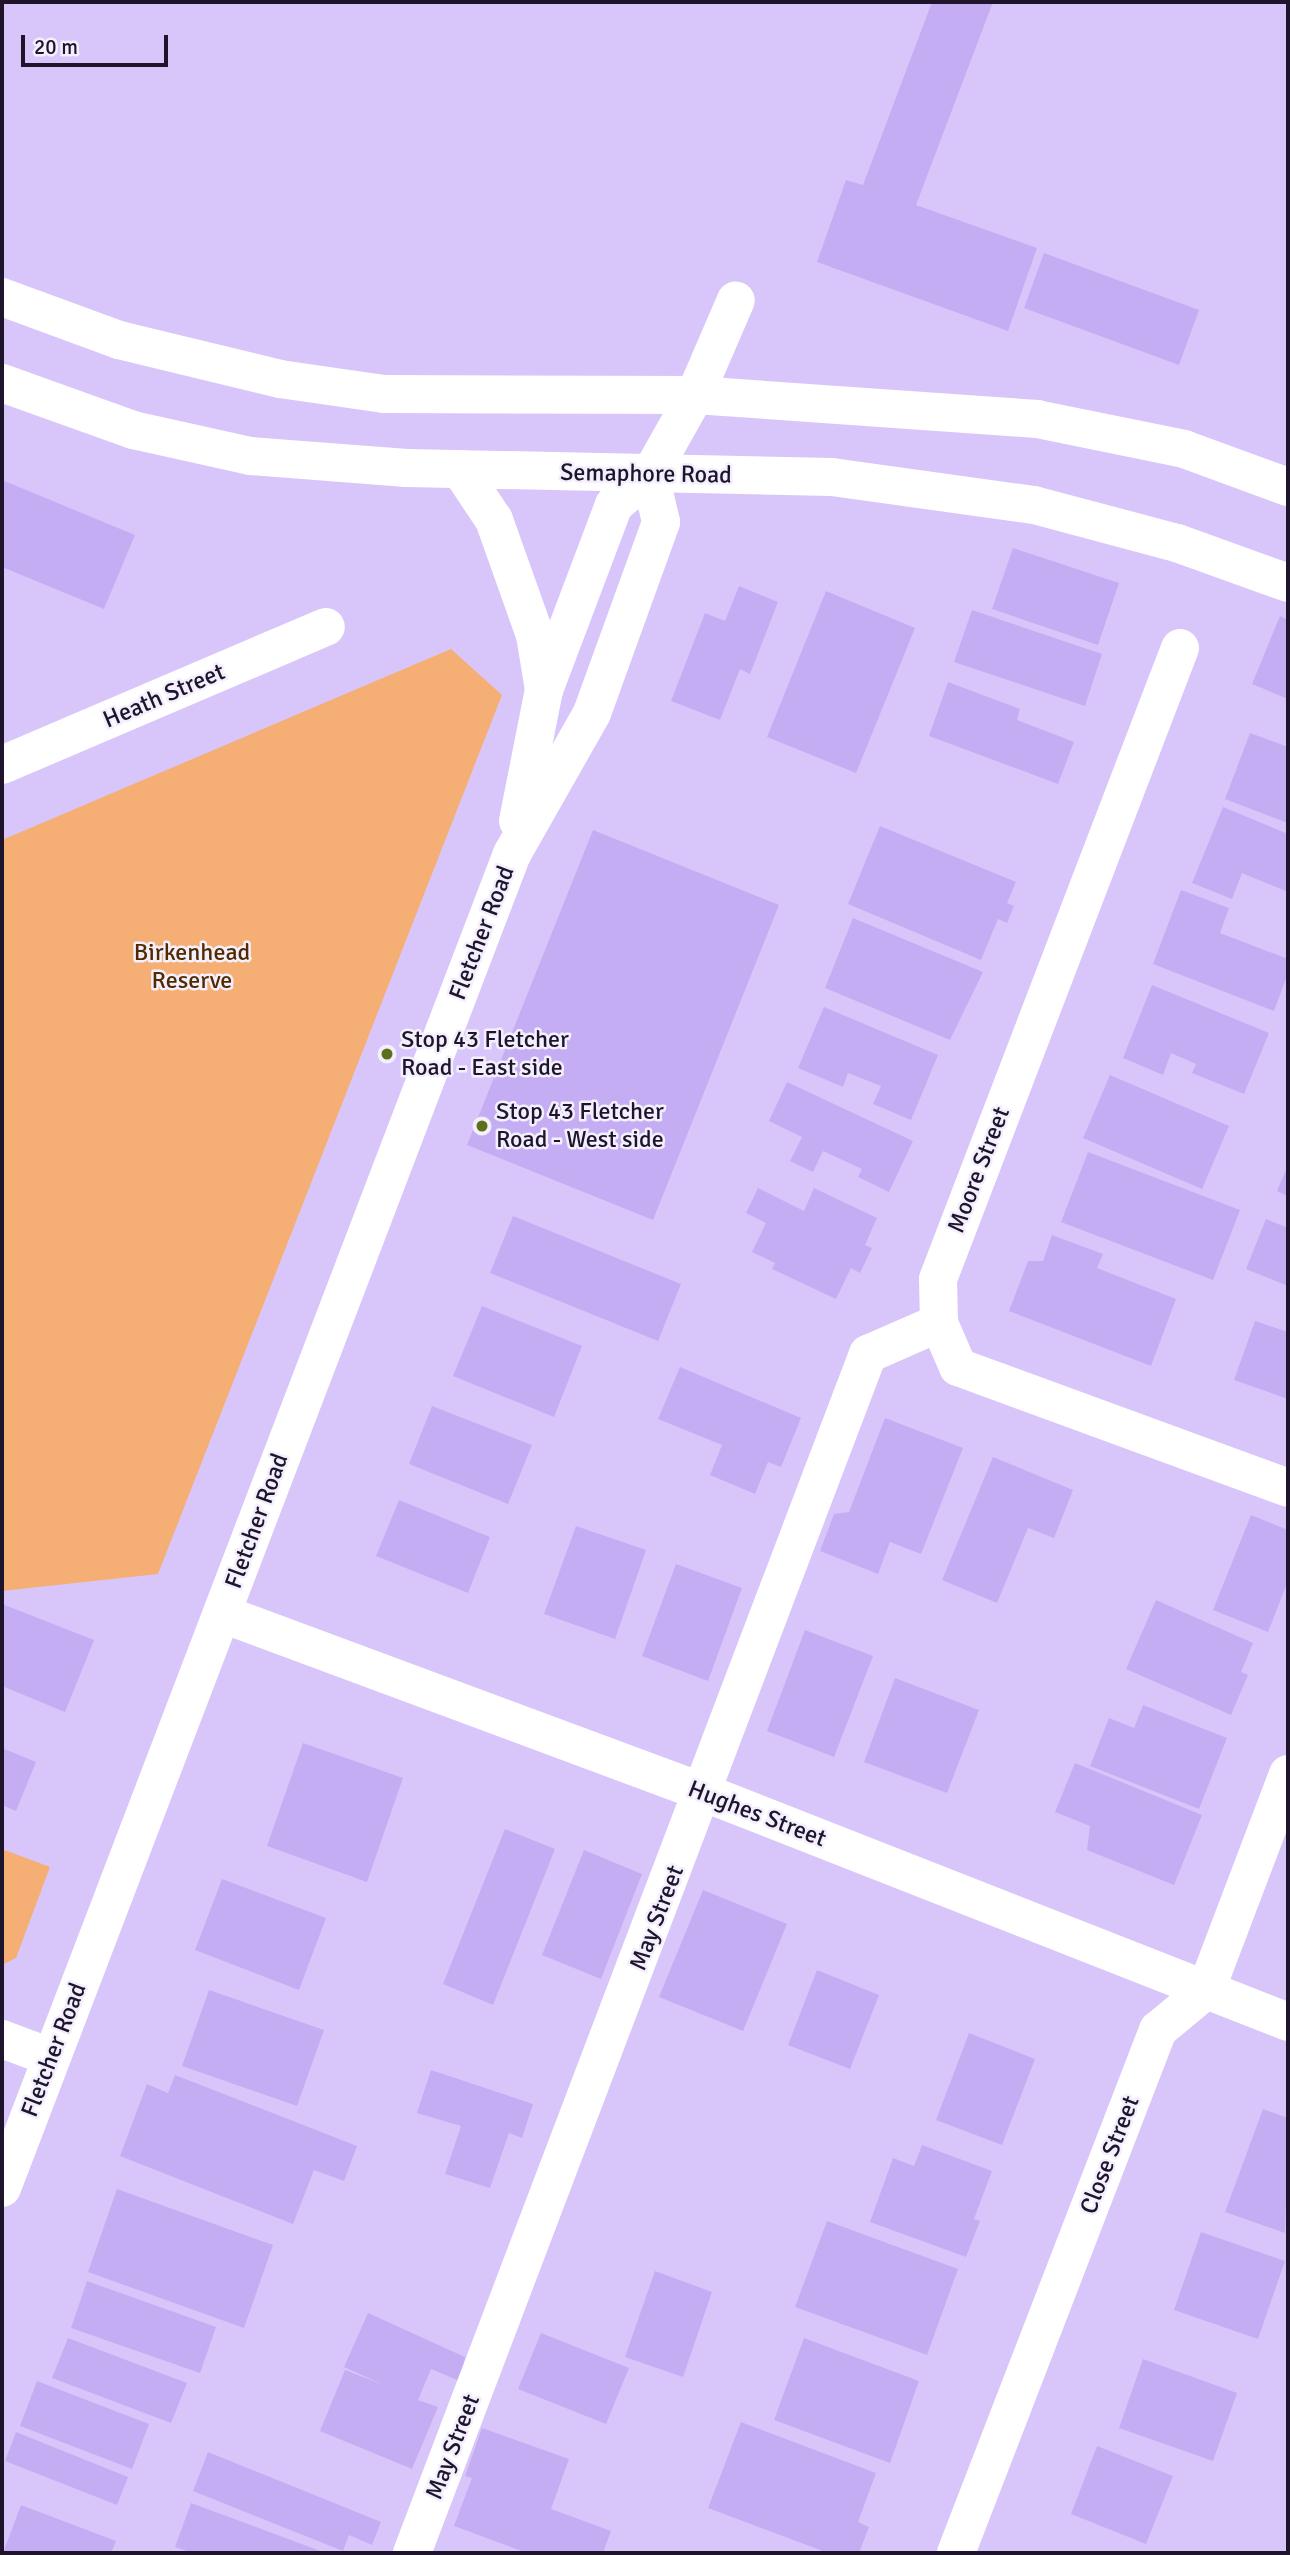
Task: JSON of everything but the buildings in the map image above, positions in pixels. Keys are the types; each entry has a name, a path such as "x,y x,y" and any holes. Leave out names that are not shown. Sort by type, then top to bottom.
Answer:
{"street":[{"path":"2,297 119,340 280,379 384,394 695,395 1037,419 1184,449 1288,487"},
{"name":"Fletcher Road","path":"512,854 544,690 614,505 650,475 695,395 736,300"},
{"name":"Semaphore Road","path":"2,383 133,430 250,456 460,469 832,477 1034,505 1177,542 1288,583"},
{"path":"460,469 494,520 535,635 544,690"},
{"name":"Fletcher Road","path":"2,2188 512,854 597,700 661,522 650,475"},
{"name":"Heath Street","path":"2,765 326,627"},
{"name":"Moore Street","path":"1180,648 938,1279 939,1323 958,1367 1288,1488"},
{"name":"May Street","path":"412,2553 705,1793 868,1354 939,1323"},
{"name":"Hughes Street","path":"223,1614 705,1793 1288,2022"},
{"name":"Close Street","path":"956,2553 1158,2030 1206,1990 1288,1774"},
{"path":"2,2039 50,2057"}],"green space":[{"name":"Birkenhead Reserve","path":"451,649 502,695 158,1574 2,1591 2,840"},
{"path":"2,1849 50,1867 16,1958 2,1965"}],"place":[{"name":"Stop 43 Fletcher Road - East side","path":"387,1054"},
{"name":"Stop 43 Fletcher Road - West side","path":"482,1126"}]}
